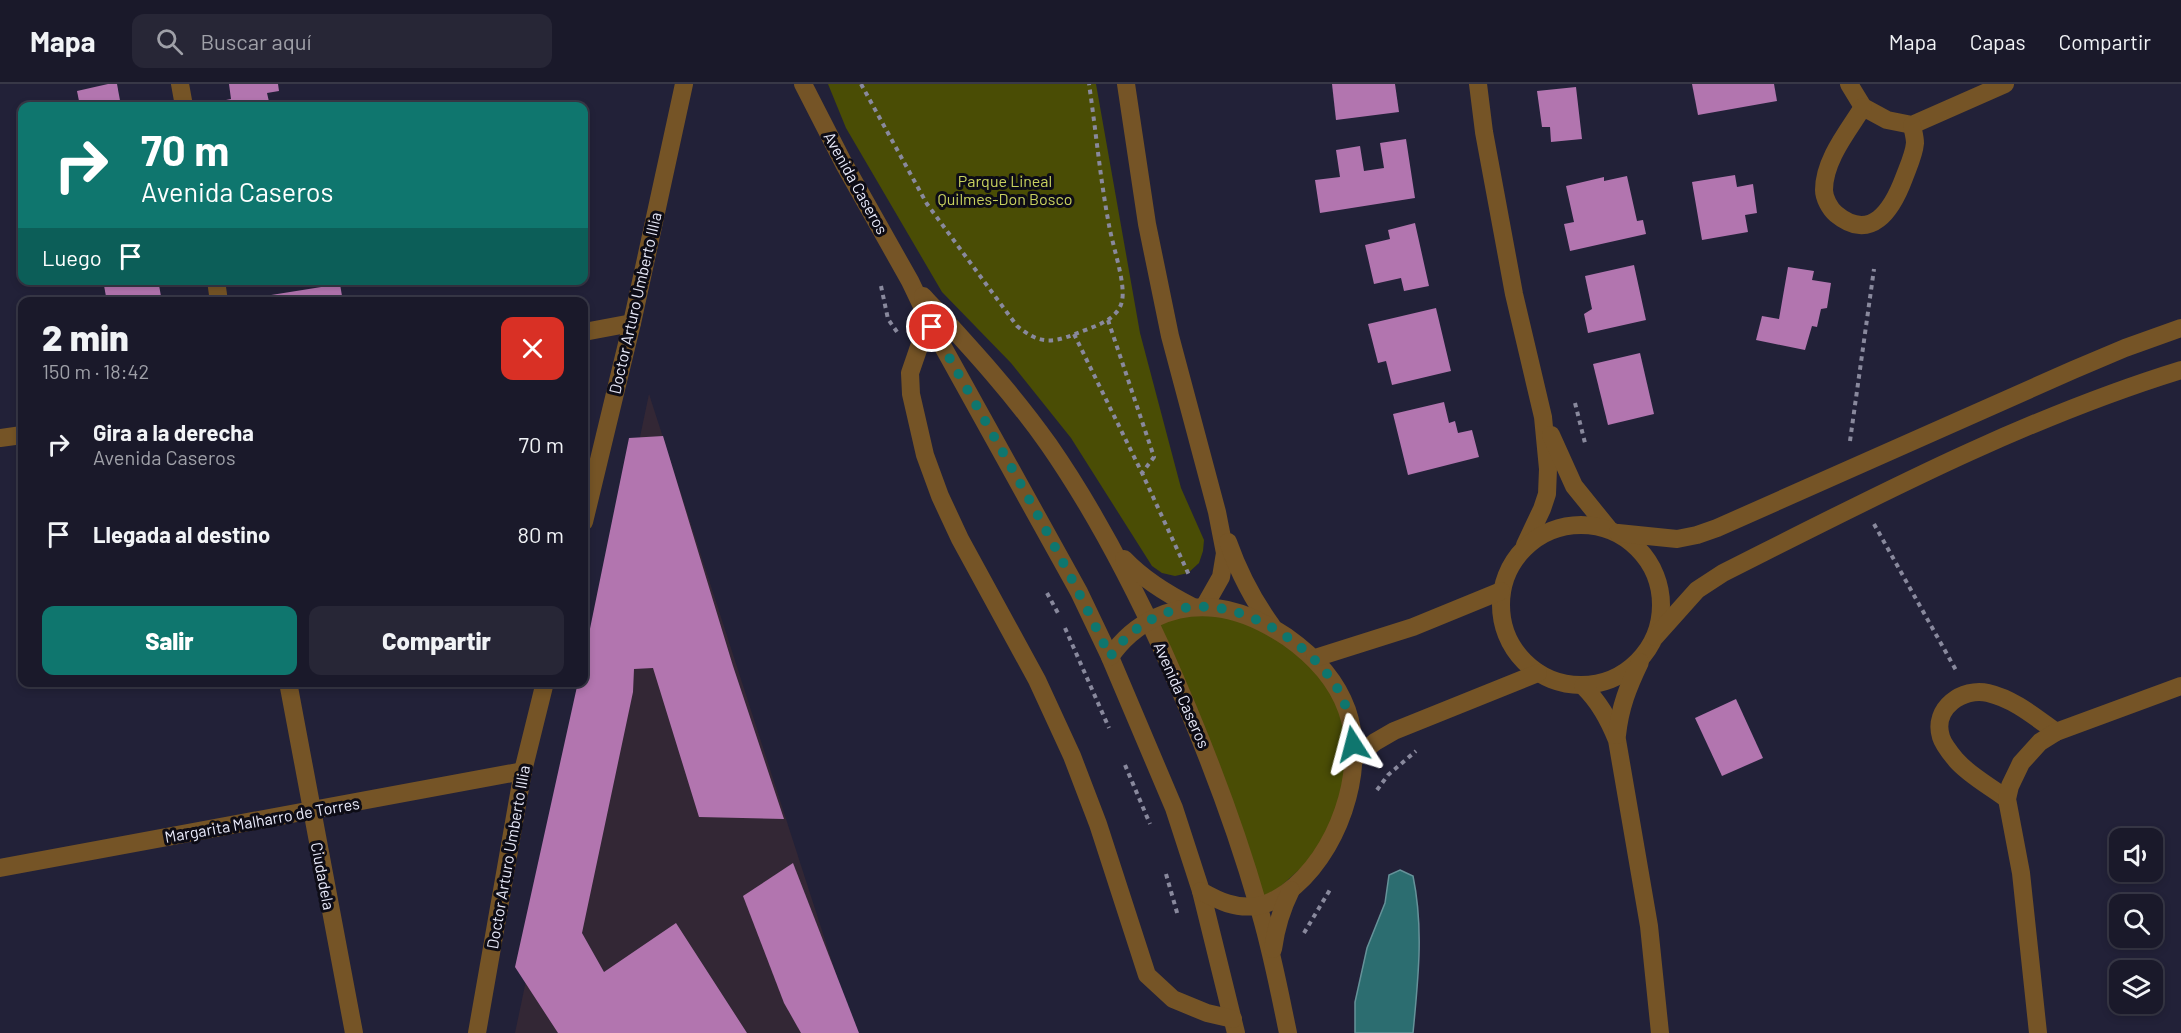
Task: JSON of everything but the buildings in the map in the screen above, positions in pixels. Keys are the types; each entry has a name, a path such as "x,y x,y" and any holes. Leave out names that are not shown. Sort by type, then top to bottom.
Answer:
{"street":[{"path":"180,84 183,102"},
{"name":"Doctor Arturo Umberto Illia","path":"588,505 632,322 684,84"},
{"name":"Avenida Caseros","path":"803,84 844,164 910,281 932,327 1032,503 1110,657 1174,808 1201,891 1235,1026"},
{"path":"1110,657 1133,631 1149,621 1175,610 1199,607 1221,577 1225,553 1217,512 1168,325 1147,224 1126,84"},
{"path":"1478,84 1484,132 1514,294 1543,417 1548,469 1547,494 1542,509 1524,547 1509,567 1501,591 1501,615 1507,638 1520,658 1538,674 1560,683 1583,686 1605,682 1625,673 1641,658"},
{"path":"1849,84 1863,107 1887,120 1912,125 2006,84"},
{"path":"1863,107 1841,141 1829,168 1823,191 1830,210 1845,221 1856,225 1870,224 1882,218 1896,199 1915,143 1912,125"},
{"name":"Avenida Caseros","path":"910,281 1009,392 1049,445 1108,539 1193,717 1225,800 1259,906 1288,1033"},
{"path":"588,331 632,322"},
{"path":"932,327 920,344 910,373 910,394 925,455 940,495 986,589 1037,680 1072,756 1098,824 1147,975 1173,999 1235,1026"},
{"path":"1524,547 1542,534 1563,526 1586,524 1613,531 1677,539 1697,535 2084,366 2181,328"},
{"path":"1617,740 1620,711 1627,688 1641,658 1655,637 1697,590 1723,573 1955,459 2067,410 2181,370"},
{"path":"1543,417 1574,486 1613,531 1637,548 1652,567 1660,590 1661,614 1655,637"},
{"path":"0,438 18,436"},
{"path":"1217,512 1238,569 1256,604 1273,628"},
{"path":"1108,539 1125,561 1168,595 1199,607 1233,612 1253,618 1273,628 1315,658 1335,685 1347,709 1352,729 1354,759 1343,813 1330,842 1311,871 1276,900 1259,906 1241,907 1224,904 1201,891"},
{"path":"1315,658 1413,627 1501,591"},
{"path":"1354,759 1375,742 1394,731 1538,674"},
{"path":"1583,686 1603,709 1617,740 1649,926 1660,1033"},
{"path":"2038,1033 2021,873 2007,799 2010,786 2021,763 2040,742 2056,732 2181,686"},
{"name":"Ciudadela","path":"289,687 354,1033"},
{"name":"Doctor Arturo Umberto Illia","path":"477,1033 523,771 544,687"},
{"path":"2007,799 1975,777 1955,759 1941,737 1940,719 1948,703 1959,696 1974,692 1987,693 2027,711 2056,732"},
{"name":"Margarita Malharro de Torres","path":"0,868 523,771"},
{"path":"1274,966 1276,929 1282,908 1292,889"}],"path":[{"path":"861,84 927,204 1017,326 1042,341 1060,340 1108,320 1118,311 1122,301 1122,287 1108,222 1089,84"},
{"path":"880,282 888,319 915,357"},
{"path":"1108,320 1155,457 1142,472"},
{"path":"1074,334 1142,472 1199,607"},
{"path":"1045,589 1112,735"},
{"path":"1121,755 1151,827"},
{"path":"1164,868 1179,921"}],"shaded area":[{"path":"649,394 855,1033 515,1033"},
{"path":"1400,870 1413,876 1418,915 1419,954 1413,1033 1355,1033 1355,1002 1367,948 1385,903 1389,875"}],"green space":[{"name":"Parque Lineal Quilmes-Don Bosco","path":"828,84 1096,84 1140,333 1181,488 1204,540 1199,563 1188,573 1175,576 1162,573 1152,566 1071,438 1011,363 942,292 846,128"},
{"path":"1175,610 1253,618 1335,685 1354,759 1330,842 1259,906 1149,621"}],"route":[{"path":"932,327 1032,503 1110,657 1118,645 1133,631 1175,610 1204,607 1223,609 1253,618 1273,628 1315,658 1335,685 1347,709 1353,744"}]}
